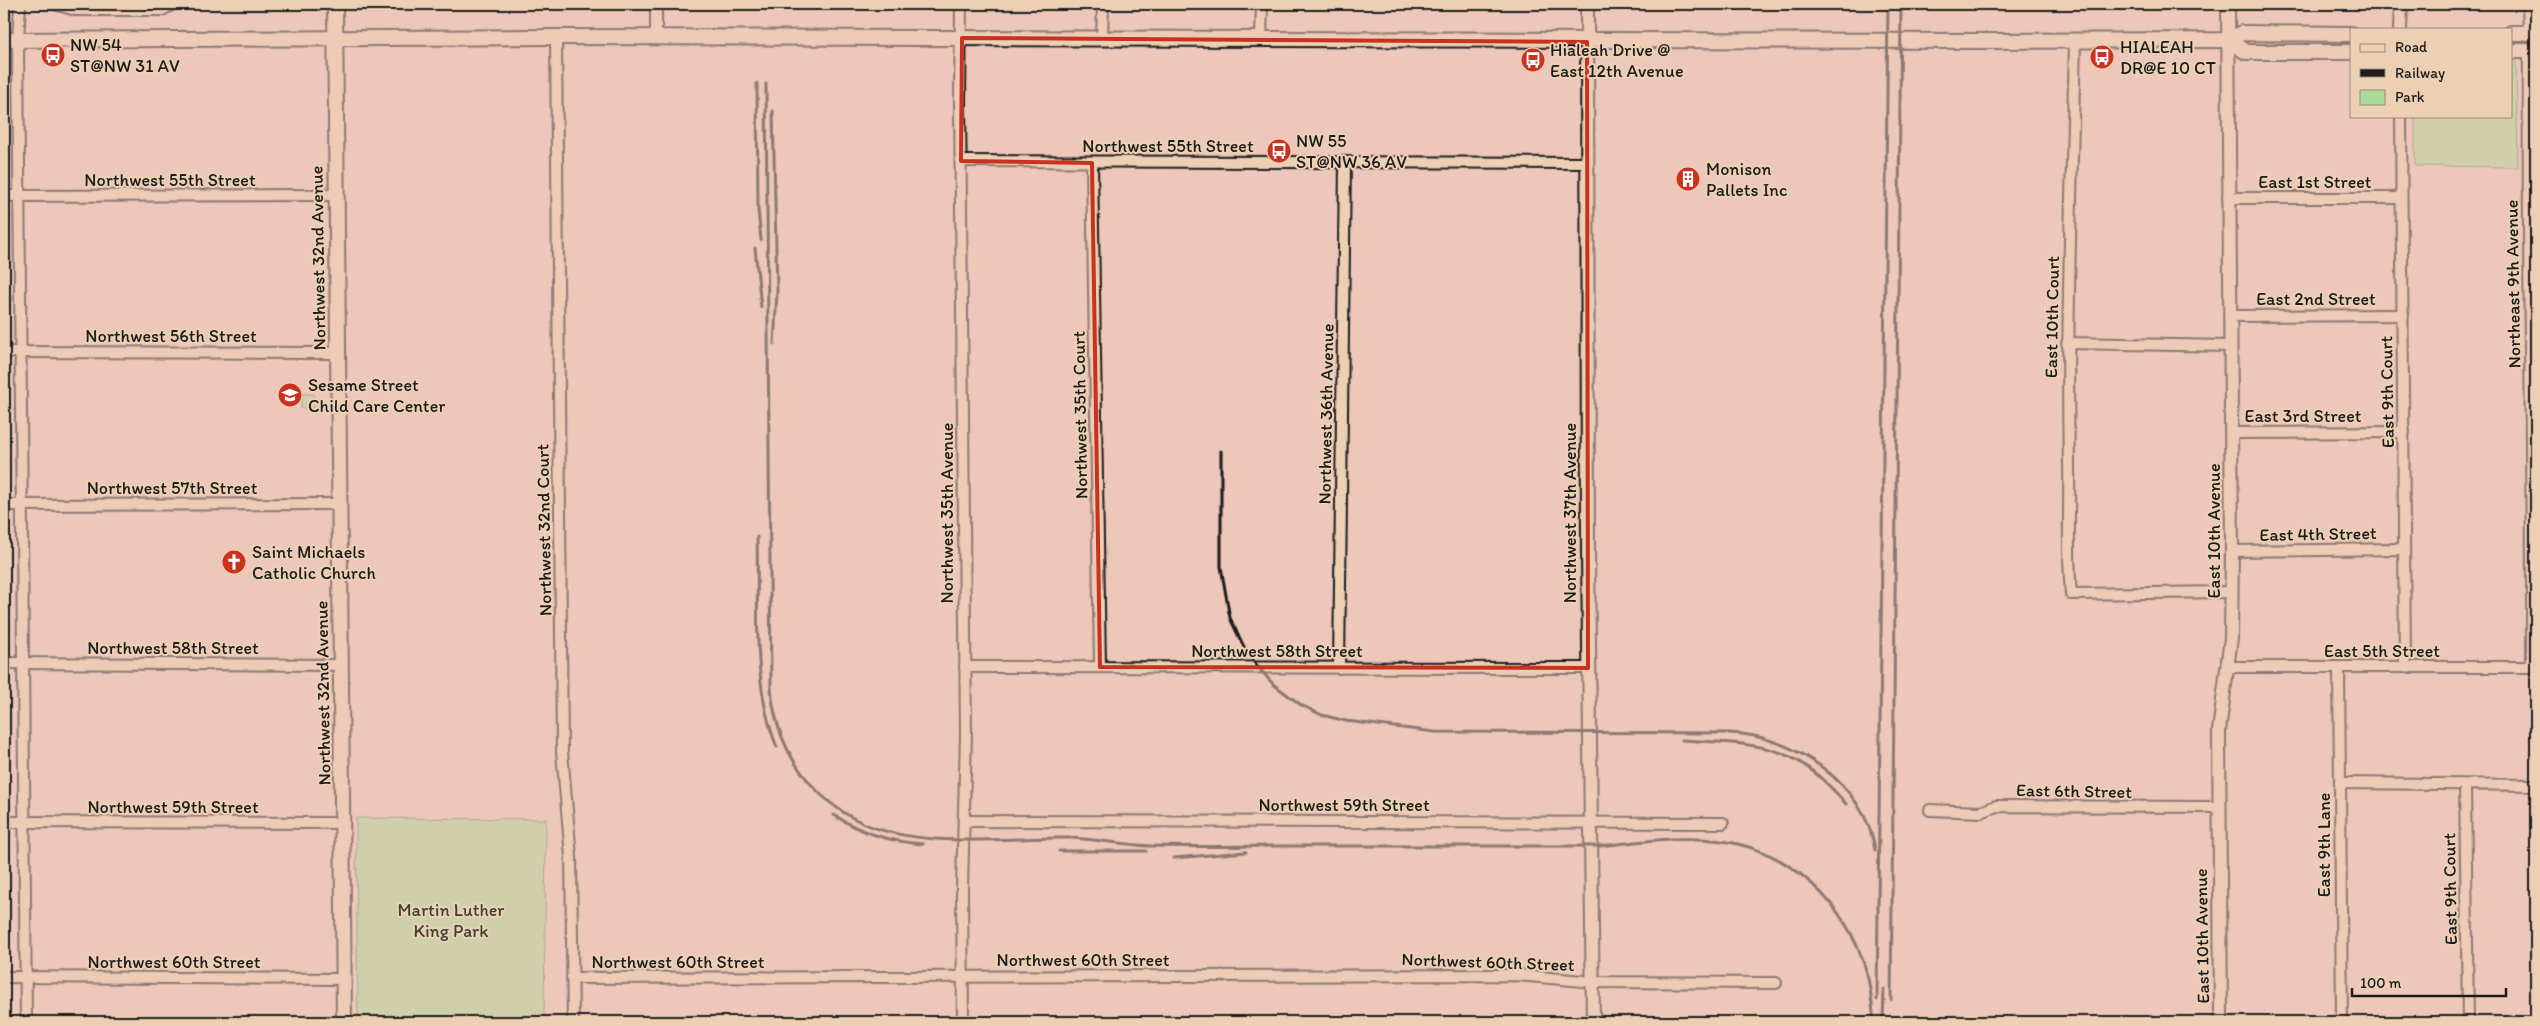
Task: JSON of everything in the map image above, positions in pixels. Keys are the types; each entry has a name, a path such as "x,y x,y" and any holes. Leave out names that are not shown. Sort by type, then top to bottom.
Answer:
{"main road":[{"name":"Northwest 32nd Avenue","path":"335,4 344,1022"},
{"path":"11,40 556,37 1102,38 1587,42 2228,40 2242,33 2350,34"},
{"path":"2512,33 2533,33"},
{"path":"2512,40 2533,33"},
{"path":"2228,40 2246,52 2350,52"},
{"path":"2512,51 2534,50"}],"street":[{"path":"20,4 11,40 19,196 26,1022"},
{"path":"54,4 76,10 162,10 173,4"},
{"path":"656,4 656,38"},
{"name":"Northwest 35th Avenue","path":"961,4 966,821 962,888 963,1022"},
{"path":"1102,38 1103,4"},
{"path":"1261,39 1262,4"},
{"name":"Northwest 37th Avenue","path":"1587,4 1588,668 1593,1022"},
{"name":"East 10th Avenue","path":"2221,1022 2218,808 2220,727 2228,667 2232,551 2228,4"},
{"path":"2400,4 2400,28"},
{"path":"2528,4 2533,33"},
{"name":"Northwest 32nd Court","path":"556,37 562,752 571,856 573,1022"},
{"name":"East 10th Court","path":"2075,40 2067,343 2070,528 2068,568 2071,594 2231,592"},
{"name":"Northeast 9th Avenue","path":"2534,50 2532,175 2534,667"},
{"name":"East 9th Court","path":"2401,118 2405,667"},
{"name":"Northwest 55th Street","path":"961,161 1092,163 1586,163"},
{"name":"Northwest 36th Avenue","path":"1339,668 1345,162"},
{"name":"Northwest 35th Court","path":"1092,163 1100,667"},
{"name":"Northwest 55th Street","path":"4,196 336,195"},
{"name":"East 1st Street","path":"2228,198 2401,198"},
{"name":"East 2nd Street","path":"2230,316 2402,315"},
{"path":"2067,343 2230,346"},
{"name":"Northwest 56th Street","path":"4,352 338,353"},
{"name":"East 3rd Street","path":"2231,433 2404,432"},
{"name":"Northwest 57th Street","path":"4,505 340,504"},
{"name":"East 4th Street","path":"2232,551 2404,549"},
{"name":"Northwest 58th Street","path":"4,663 341,665"},
{"name":"Northwest 58th Street","path":"964,667 1588,668"},
{"name":"East 5th Street","path":"2228,667 2534,667"},
{"name":"East 9th Lane","path":"2339,667 2342,1022"},
{"path":"2340,783 2536,785"},
{"name":"East 9th Court","path":"2465,785 2468,1022"},
{"name":"East 6th Street","path":"1930,810 1982,812 1996,806 2218,808"},
{"name":"Northwest 59th Street","path":"966,821 1723,823"},
{"name":"Northwest 59th Street","path":"4,822 342,823"},
{"name":"Northwest 60th Street","path":"572,978 1517,976 1593,982 1776,983"},
{"name":"Northwest 60th Street","path":"4,977 344,979"}],"highlighted area":[{"path":"962,38 1587,42 1588,668 1100,667 1092,163 961,161"}],"green space":[{"path":"2512,60 2516,60 2518,167 2415,166 2415,118 2512,118"},
{"path":"301,394 314,394 314,408 301,408"},
{"name":"Martin Luther King Park","path":"356,818 546,819 544,1022 358,1022"}],"railway":[{"path":"1877,1000 1888,4"},
{"path":"1891,1000 1901,4"},
{"path":"757,83 758,209 761,240"},
{"path":"766,84 771,689 774,711 788,751 812,786 828,801 865,824 888,832 912,837 939,839 1070,838 1142,845 1187,846 1600,846 1645,841 1706,839 1747,846 1792,868 1812,884 1845,923 1857,946 1866,970 1874,1022"},
{"path":"773,111 777,292 774,344"},
{"path":"755,248 761,307"},
{"path":"1221,451 1221,567 1230,618 1244,647 1258,667 1273,684 1301,705 1322,715 1346,721 1435,732 1730,733 1754,736 1778,743 1801,753 1842,785 1857,804 1869,826 1875,850"},
{"path":"757,537 757,616 760,671 763,697 777,747"},
{"path":"1682,740 1753,746 1773,750 1791,757 1827,783 1846,804"},
{"path":"834,815 855,827 877,836 923,844"},
{"path":"1059,851 1146,851"},
{"path":"1174,858 1246,852"},
{"path":"1883,1022 1884,989"}],"place":[{"name":"NW 54 ST@NW 31 AV","path":"53,55"},
{"name":"HIALEAH DR@E 10 CT","path":"2102,57"},
{"name":"Hialeah Drive @ East 12th Avenue","path":"1533,60"},
{"name":"NW 55 ST@NW 36 AV","path":"1279,151"},
{"name":"Monison Pallets Inc","path":"1688,179"},
{"name":"Sesame Street Child Care Center","path":"290,395"},
{"name":"Saint Michaels Catholic Church","path":"234,562"}]}
